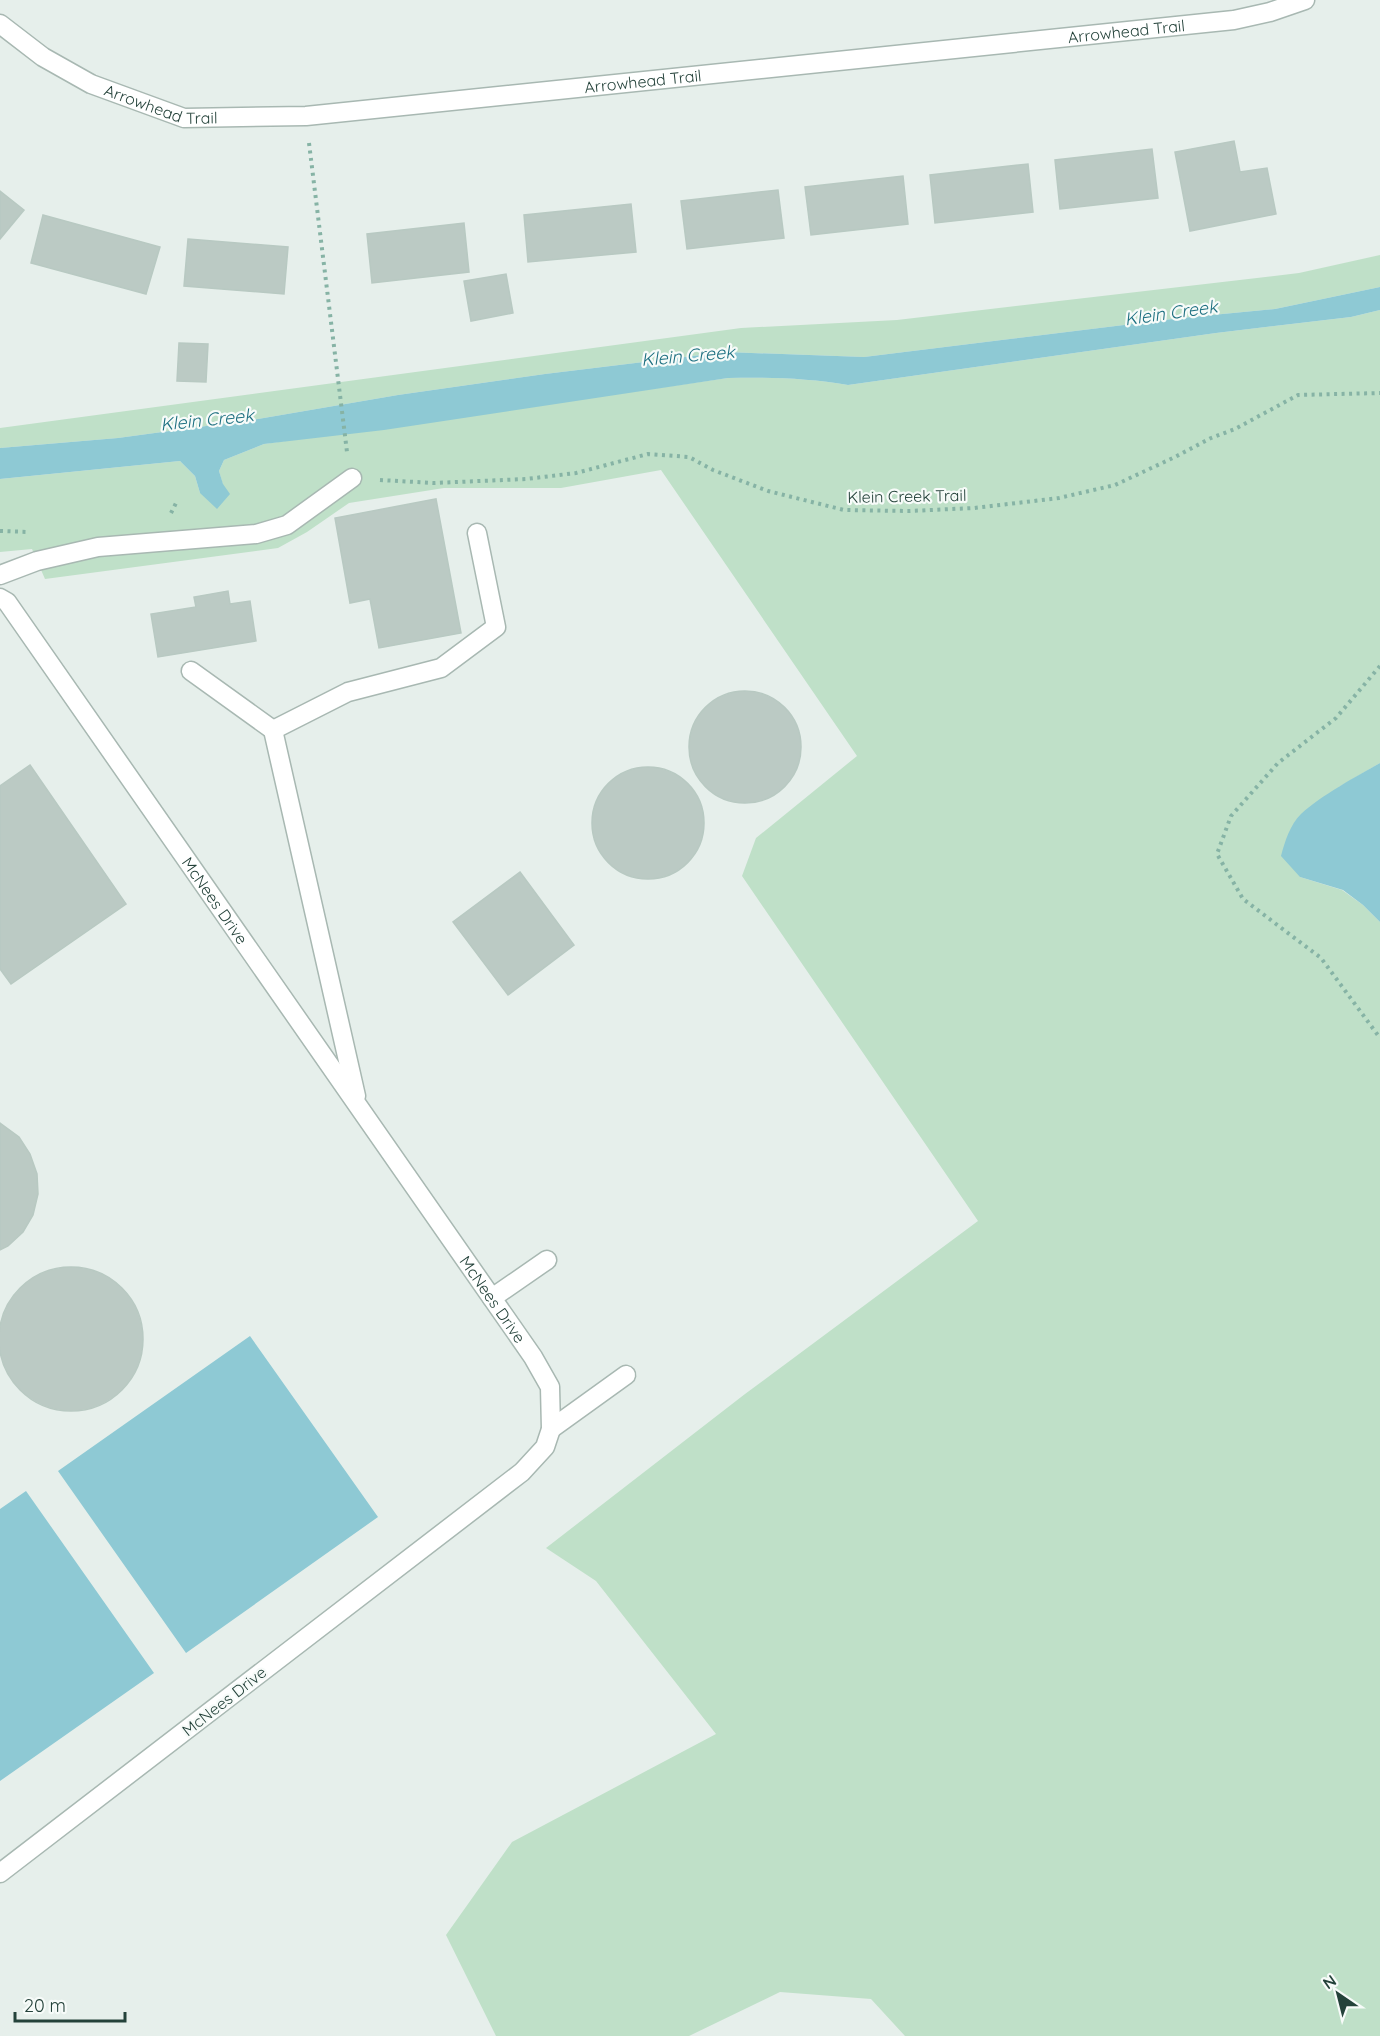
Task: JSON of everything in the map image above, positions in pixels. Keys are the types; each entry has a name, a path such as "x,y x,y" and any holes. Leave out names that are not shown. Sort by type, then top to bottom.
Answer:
{"street":[{"name":"Arrowhead Trail","path":"0,24 43,57 91,84 184,118 306,116 1234,20 1270,12 1305,0"},
{"path":"0,575 37,561 98,547 256,534 287,525 352,478"},
{"path":"273,730 348,692 441,668 496,627 477,533"},
{"name":"McNees Drive","path":"0,598 7,602 359,1106 410,1164 492,1298 533,1356 550,1387 551,1430 545,1447 522,1472 0,1873"},
{"path":"191,670 273,730 359,1106"},
{"path":"492,1298 547,1260"},
{"path":"551,1430 626,1375"}],"path":[{"path":"306,116 347,452"},
{"name":"Klein Creek Trail","path":"352,478 434,483 526,479 576,472 648,454 688,457 712,470 768,491 843,510 909,511 974,508 1059,498 1115,485 1211,438 1235,429 1298,395 1380,393"},
{"path":"1380,666 1336,718 1278,763 1231,816 1217,854 1243,899 1321,958 1380,1038"}],"green space":[{"path":"1380,255 1380,287 1275,309 1181,318 864,357 726,352 545,374 398,395 258,419 118,438 0,448 0,428 741,328 897,320 1299,273"},
{"path":"1380,310 1380,763 1339,787 1300,877 1342,890 1363,905 1380,922 1380,2036 905,2036 871,1999 780,1992 689,2036 496,2036 446,1935 512,1842 716,1734 596,1581 546,1548 745,1394 978,1221 742,876 756,838 857,756 661,470 561,488 444,488 349,503 307,532 278,548 45,579 32,549 0,552 0,479 180,461 195,476 200,493 223,485 219,471 224,460 264,444 728,378 788,378 848,385 1216,333 1351,317"}],"water":[{"path":"1380,287 1380,310 1351,317 1216,333 848,385 788,378 728,378 384,430 264,444 224,460 219,471 223,484 230,494 217,509 200,493 195,476 180,461 0,479 0,448 118,438 258,419 398,395 545,374 726,352 864,357 1181,318 1275,309"},
{"path":"1380,763 1380,922 1343,890 1300,877 1281,856 1291,828 1301,814 1328,793"},
{"path":"250,1336 378,1517 186,1653 58,1471"},
{"path":"26,1491 154,1673 0,1781 0,1509"}],"building":[{"path":"1234,141 1240,172 1267,168 1276,214 1190,231 1175,152"},
{"path":"1152,149 1158,198 1060,209 1055,160"},
{"path":"1028,164 1033,212 935,223 930,175"},
{"path":"903,176 908,224 811,235 805,187"},
{"path":"778,190 784,238 687,249 681,201"},
{"path":"0,191 24,210 0,239"},
{"path":"631,204 636,252 528,262 524,215"},
{"path":"43,215 160,247 146,294 31,263"},
{"path":"464,223 469,272 372,283 367,234"},
{"path":"188,239 288,247 284,294 184,286"},
{"path":"506,274 513,313 471,321 464,281"},
{"path":"179,343 208,344 206,382 177,381"},
{"path":"436,499 461,633 379,648 370,599 350,603 335,518"},
{"path":"228,591 230,604 250,601 256,641 158,657 151,614 196,607 194,597"},
{"path":"745,691 766,695 785,707 797,726 801,747 797,768 785,787 766,799 745,803 724,799 705,787 693,768 689,747 693,726 705,707 724,695"},
{"path":"30,765 126,904 11,984 0,969 0,786"},
{"path":"648,767 669,771 688,783 700,802 704,823 700,844 688,863 669,875 648,879 627,875 608,863 596,844 592,823 596,802 608,783 627,771"},
{"path":"520,872 574,945 508,995 453,922"},
{"path":"0,1123 19,1137 30,1154 37,1174 38,1194 33,1215 23,1232 0,1250"},
{"path":"71,1267 99,1272 122,1288 138,1311 143,1339 138,1367 122,1390 99,1406 71,1411 43,1406 20,1390 4,1367 -1,1339 4,1311 20,1288 43,1272"}],"water label":[{"name":"Klein Creek","path":"1171,313"},
{"name":"Klein Creek","path":"688,356"},
{"name":"Klein Creek","path":"207,420"}]}
